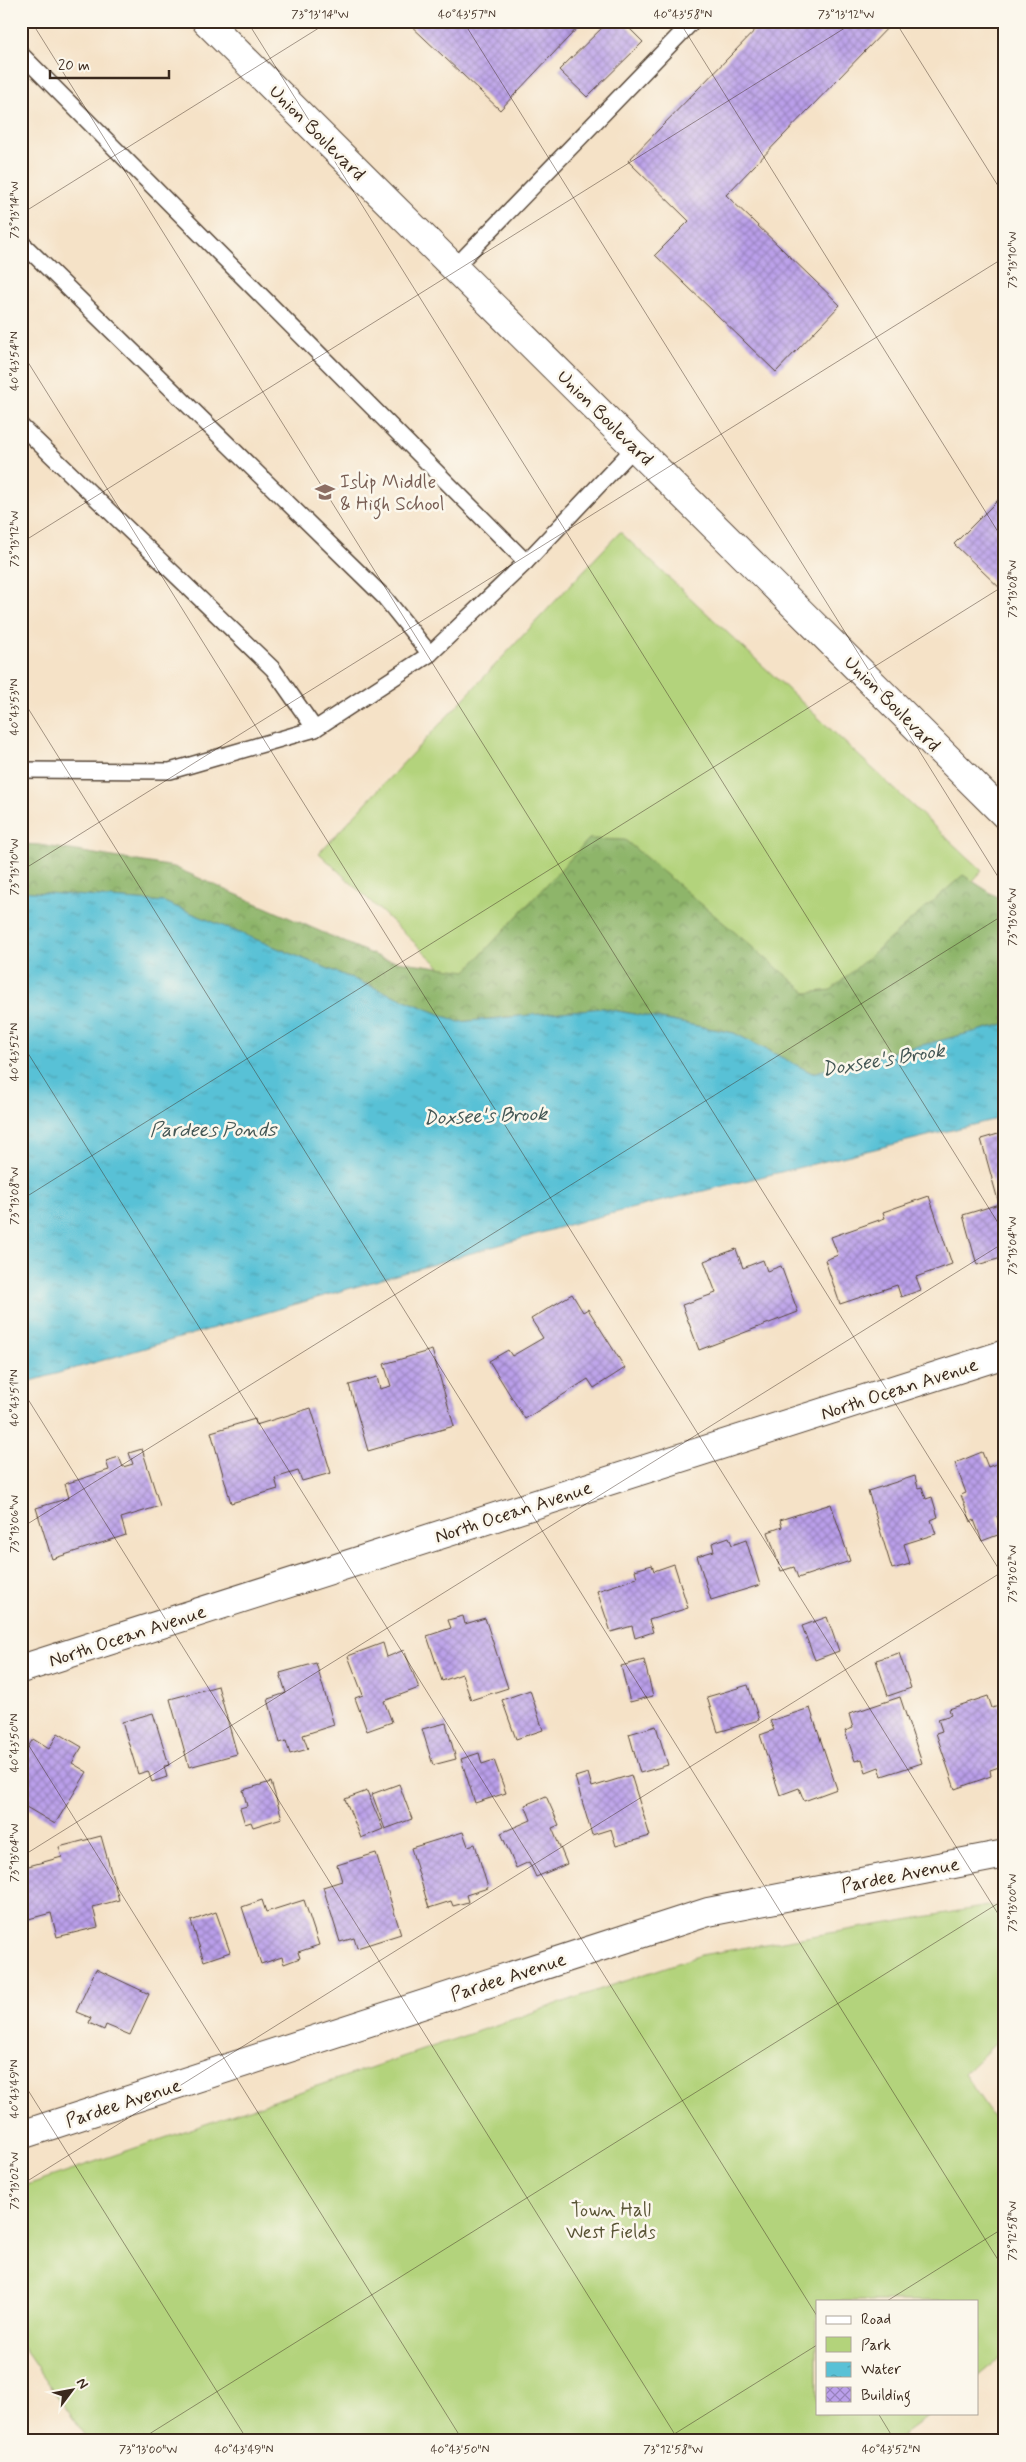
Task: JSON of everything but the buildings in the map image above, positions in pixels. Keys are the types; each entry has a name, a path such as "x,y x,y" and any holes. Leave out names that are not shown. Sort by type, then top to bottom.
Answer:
{"street":[{"name":"Union Boulevard","path":"206,21 636,446 1005,815"},
{"name":"North Ocean Avenue","path":"21,1669 1005,1354"},
{"name":"Pardee Avenue","path":"21,2135 708,1912 1005,1854"}],"lane":[{"path":"454,267 693,21"},
{"path":"21,54 526,562"},
{"path":"21,242 385,598 430,654"},
{"path":"21,426 273,669 315,730"},
{"path":"21,770 170,771 315,730 430,654 526,562 636,446"}],"green space":[{"path":"620,532 982,871 823,1042 467,992 319,853"},
{"path":"589,839 625,840 807,993 831,990 963,875 1005,902 1005,1024 812,1073 734,1033 603,1008 459,1022 164,902 21,891 21,844 40,845 174,867 383,959 466,971"},
{"name":"Town Hall West Fields","path":"988,1906 1005,1907 1005,2034 964,2074 1005,2134 1005,2354 978,2376 978,2300 816,2300 816,2414 932,2414 894,2441 89,2441 21,2344 21,2187 701,1955"}],"water":[{"name":"Pardees Ponds","path":"21,891 164,902 459,1022 602,1008 734,1033 812,1073 1005,1024 1005,1117 585,1220 21,1384"}],"place":[{"name":"Islip Middle & High School","path":"325,492"}],"water label":[{"name":"Doxsee's Brook","path":"883,1059"},
{"name":"Doxsee's Brook","path":"485,1115"}]}
